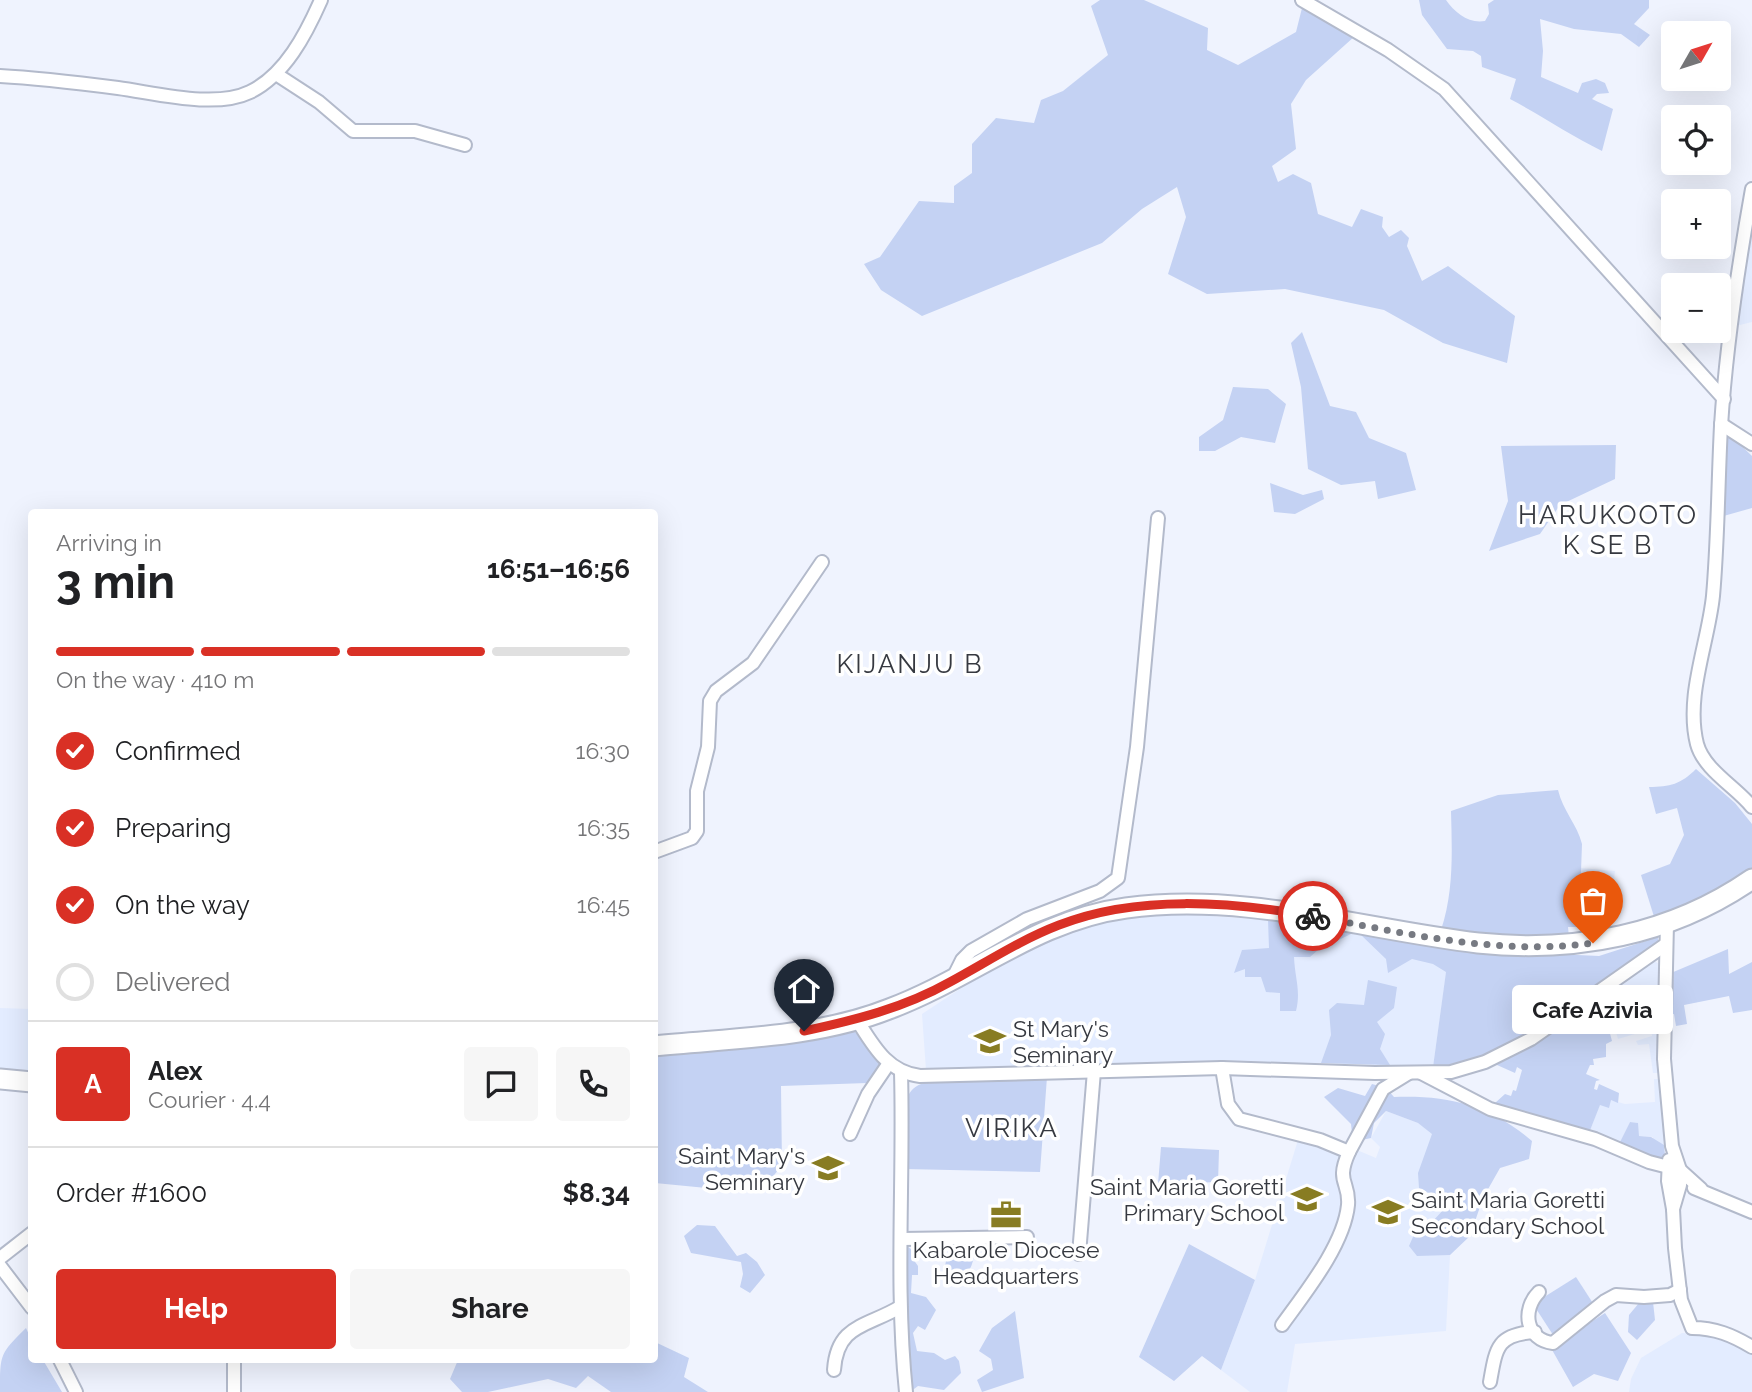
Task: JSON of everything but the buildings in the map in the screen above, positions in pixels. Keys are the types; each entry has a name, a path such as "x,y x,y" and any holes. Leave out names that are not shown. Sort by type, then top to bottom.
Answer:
{"highway":[{"path":"658,1046 804,1031 857,1020 909,1002 951,982 1006,948 1059,924 1088,915 1162,905 1255,908 1451,940 1510,946 1593,943 1667,923 1708,905 1752,879"},
{"path":"0,1079 28,1082"}],"street":[{"path":"0,76 180,97 230,99 250,92 276,74 303,37 321,0"},
{"path":"1302,0 1388,50 1444,89 1724,400"},
{"path":"276,74 318,102 353,131 415,131 465,145"},
{"path":"1752,189 1738,268 1721,424 1710,622 1696,689 1697,742 1704,759 1752,807"},
{"path":"1721,424 1752,444"},
{"path":"951,982 962,960 971,951 1027,919 1100,891 1118,878 1137,747 1158,517"},
{"path":"658,851 692,838 697,831 698,791 708,747 710,701 716,691 752,663 822,562"},
{"path":"1667,923 1663,1049 1674,1168 1680,1290 1692,1328 1709,1328 1733,1335 1752,1347"},
{"path":"857,1020 889,1063 901,1072 920,1076 1222,1068 1375,1073 1451,1072 1474,1066 1531,1039 1665,945"},
{"path":"850,1134 868,1094 889,1063"},
{"path":"1222,1068 1227,1104 1239,1119 1320,1140 1349,1152"},
{"path":"1079,1254 1094,1071"},
{"path":"901,1072 900,1307 906,1392"},
{"path":"1375,1073 1383,1089"},
{"path":"1282,1325 1314,1280 1340,1229 1348,1204 1341,1171 1349,1152 1383,1089 1415,1073"},
{"path":"1415,1073 1490,1109 1595,1139 1649,1162 1674,1168 1701,1189"},
{"path":"1649,1162 1674,1183 1701,1189 1752,1212"},
{"path":"0,1258 28,1236"},
{"path":"902,1239 1027,1237"},
{"path":"0,1266 28,1303"},
{"path":"1539,1292 1529,1302 1527,1311 1535,1332 1543,1340 1553,1343 1616,1295 1670,1295 1680,1290"},
{"path":"834,1370 838,1350 850,1331 900,1307"},
{"path":"1490,1382 1495,1354 1508,1336 1535,1332"},
{"path":"62,1363 76,1392"},
{"path":"234,1363 234,1392"}],"shaded area":[{"path":"1100,0 1144,0 1208,28 1207,50 1238,65 1296,32 1302,8 1355,36 1306,80 1291,104 1296,149 1272,166 1278,182 1293,174 1311,183 1318,214 1352,227 1361,209 1383,217 1382,227 1389,237 1401,230 1409,238 1407,246 1422,281 1448,266 1515,316 1507,363 1443,343 1384,310 1285,289 1207,294 1168,274 1186,217 1177,187 1142,209 1102,243 922,316 881,290 864,264 880,257 919,201 954,203 954,186 972,173 972,144 996,118 1034,123 1041,100 1063,91 1108,55 1091,6"},
{"path":"1419,0 1446,0 1463,16 1473,21 1485,21 1489,14 1488,4 1494,0 1649,0 1649,8 1634,24 1650,35 1639,47 1621,34 1574,29 1540,19 1543,51 1541,77 1578,93 1582,83 1596,79 1605,83 1609,93 1597,94 1592,99 1613,109 1602,151 1510,99 1516,79 1482,67 1481,56 1473,51 1447,49 1422,15"},
{"path":"1752,204 1752,322 1736,326"},
{"path":"1302,332 1330,406 1356,412 1369,438 1406,453 1416,490 1378,499 1375,481 1341,485 1308,469 1301,387 1291,343"},
{"path":"1233,387 1268,389 1286,404 1275,443 1241,437 1215,451 1199,451 1199,437 1223,420"},
{"path":"1728,433 1752,456 1752,508 1720,517 1725,435"},
{"path":"1616,445 1615,479 1560,505 1540,534 1489,551 1508,501 1501,446"},
{"path":"1270,483 1303,495 1322,490 1324,499 1295,514 1274,512"},
{"path":"1696,769 1735,803 1752,824 1752,873 1656,923 1641,875 1670,864 1684,835 1677,808 1656,814 1649,787 1675,784"},
{"path":"1558,790 1582,844 1579,927 1568,927 1569,937 1496,939 1441,930 1450,886 1451,811 1498,795"},
{"path":"1580,868 1615,871 1609,928 1579,935"},
{"path":"1184,914 1268,920 1450,945 1433,1067 1321,1063 1122,1063 926,1070 922,1014 987,971 1041,941 1098,920"},
{"path":"1268,920 1353,933 1318,950 1310,957 1294,957 1298,990 1296,1011 1280,1011 1280,993 1266,992 1261,977 1245,977 1245,969 1234,973 1242,950 1269,948"},
{"path":"1361,935 1488,951 1599,956 1658,937 1658,944 1557,1017 1505,1049 1439,1068 1433,1067 1446,972 1433,964 1412,959 1388,973 1386,959"},
{"path":"1728,949 1729,974 1752,962 1752,1010 1733,1013 1729,996 1684,1005 1687,1024 1676,1026 1674,1014 1668,1015 1671,973"},
{"path":"1653,960 1659,964 1657,1036 1660,1073 1653,1073 1649,1044 1638,1045 1636,1041 1652,1036 1647,1010 1636,1012 1638,1033 1618,1039 1616,1032 1610,1034 1605,1015 1607,993"},
{"path":"1368,980 1397,987 1394,1008 1377,1022 1385,1034 1380,1049 1390,1065 1321,1063 1331,1035 1329,1010 1337,1003 1364,1005"},
{"path":"1607,993 1605,1015 1612,1041 1606,1044 1606,1057 1593,1059 1594,1065 1590,1065 1586,1074 1600,1080 1596,1081 1594,1089 1597,1090 1599,1084 1619,1093 1618,1103 1611,1100 1609,1108 1600,1105 1589,1133 1497,1106 1495,1103 1505,1094 1511,1096 1513,1090 1516,1091 1522,1070 1517,1067 1515,1073 1497,1065 1496,1061"},
{"path":"0,1008 28,1009 28,1077 0,1074"},
{"path":"851,1027 881,1063 867,1083 781,1086 782,1166 758,1193 658,1183 658,1055"},
{"path":"1047,1077 1040,1172 905,1169 906,1099 916,1087 948,1079"},
{"path":"1654,1079 1660,1079 1664,1145 1653,1141 1653,1137 1639,1136 1637,1123 1630,1122 1618,1146 1589,1133 1600,1104 1611,1100 1625,1104 1655,1102"},
{"path":"1372,1084 1386,1088 1394,1097 1432,1098 1468,1105 1500,1119 1532,1141 1529,1159 1500,1168 1483,1198 1470,1236 1450,1255 1417,1256 1409,1246 1416,1230 1431,1223 1444,1209 1433,1195 1419,1188 1418,1173 1432,1134 1418,1123 1386,1111 1374,1123 1371,1138 1353,1142 1351,1124 1324,1097 1338,1088 1365,1096"},
{"path":"1386,1111 1418,1123 1433,1134 1433,1195 1444,1209 1431,1223 1416,1230 1417,1255 1450,1255 1446,1331 1295,1344 1287,1392 1250,1392 1221,1370 1255,1280 1302,1127 1376,1158 1380,1147 1371,1138"},
{"path":"1630,1122 1638,1123 1639,1136 1651,1137 1664,1145 1665,1155 1655,1160 1649,1159 1618,1146"},
{"path":"1161,1147 1219,1150 1218,1182 1158,1184"},
{"path":"697,1225 715,1226 737,1256 746,1253 757,1262 765,1275 750,1293 740,1287 743,1274 741,1262 691,1253 684,1236"},
{"path":"904,1244 915,1252 913,1259 918,1266 918,1275 912,1275 911,1293 926,1297 936,1310 925,1330 918,1326 913,1333 917,1351 934,1353 945,1360 955,1356 959,1361 961,1373 944,1390 918,1386 910,1392"},
{"path":"1189,1244 1255,1280 1221,1370 1202,1356 1174,1381 1139,1357"},
{"path":"965,1246 974,1256 971,1266 964,1275 950,1280 944,1271 946,1261 953,1258 955,1248"},
{"path":"1576,1277 1598,1311 1555,1338 1533,1304"},
{"path":"1653,1302 1655,1320 1637,1340 1628,1332 1629,1315 1639,1303"},
{"path":"1015,1311 1024,1378 982,1392 977,1380 993,1370 991,1359 979,1351 992,1328"},
{"path":"1605,1313 1631,1353 1618,1381 1594,1374 1573,1387 1551,1348"},
{"path":"26,1328 28,1363 45,1363 62,1392 0,1392 1,1361 11,1343"},
{"path":"1682,1333 1722,1335 1752,1352 1752,1392 1629,1392 1631,1379 1641,1358"},
{"path":"658,1343 689,1358 684,1377 708,1392 611,1392 588,1376 576,1388 548,1379 488,1392 462,1392 450,1379 457,1363 658,1363"}],"way so far":[{"path":"1313,916 1451,940 1510,946 1574,946 1593,943"}],"place":[{"name":"Cafe Azivia","path":"1593,943"},
{"name":"St Mary's Seminary","path":"990,1041"},
{"name":"Saint Mary's Seminary","path":"828,1168"},
{"name":"Saint Maria Goretti Primary School","path":"1307,1199"},
{"name":"Saint Maria Goretti Secondary School","path":"1388,1212"},
{"name":"Kabarole Diocese Headquarters","path":"1006,1215"}],"district":[{"name":"HARUKOOTO K SE B","path":"1608,530"},
{"name":"KIJANJU B","path":"910,664"},
{"name":"VIRIKA","path":"1012,1128"}],"route":[{"path":"804,1031 857,1020 909,1002 951,982 1030,936 1088,915 1125,908 1190,904 1255,908 1313,916"}]}
